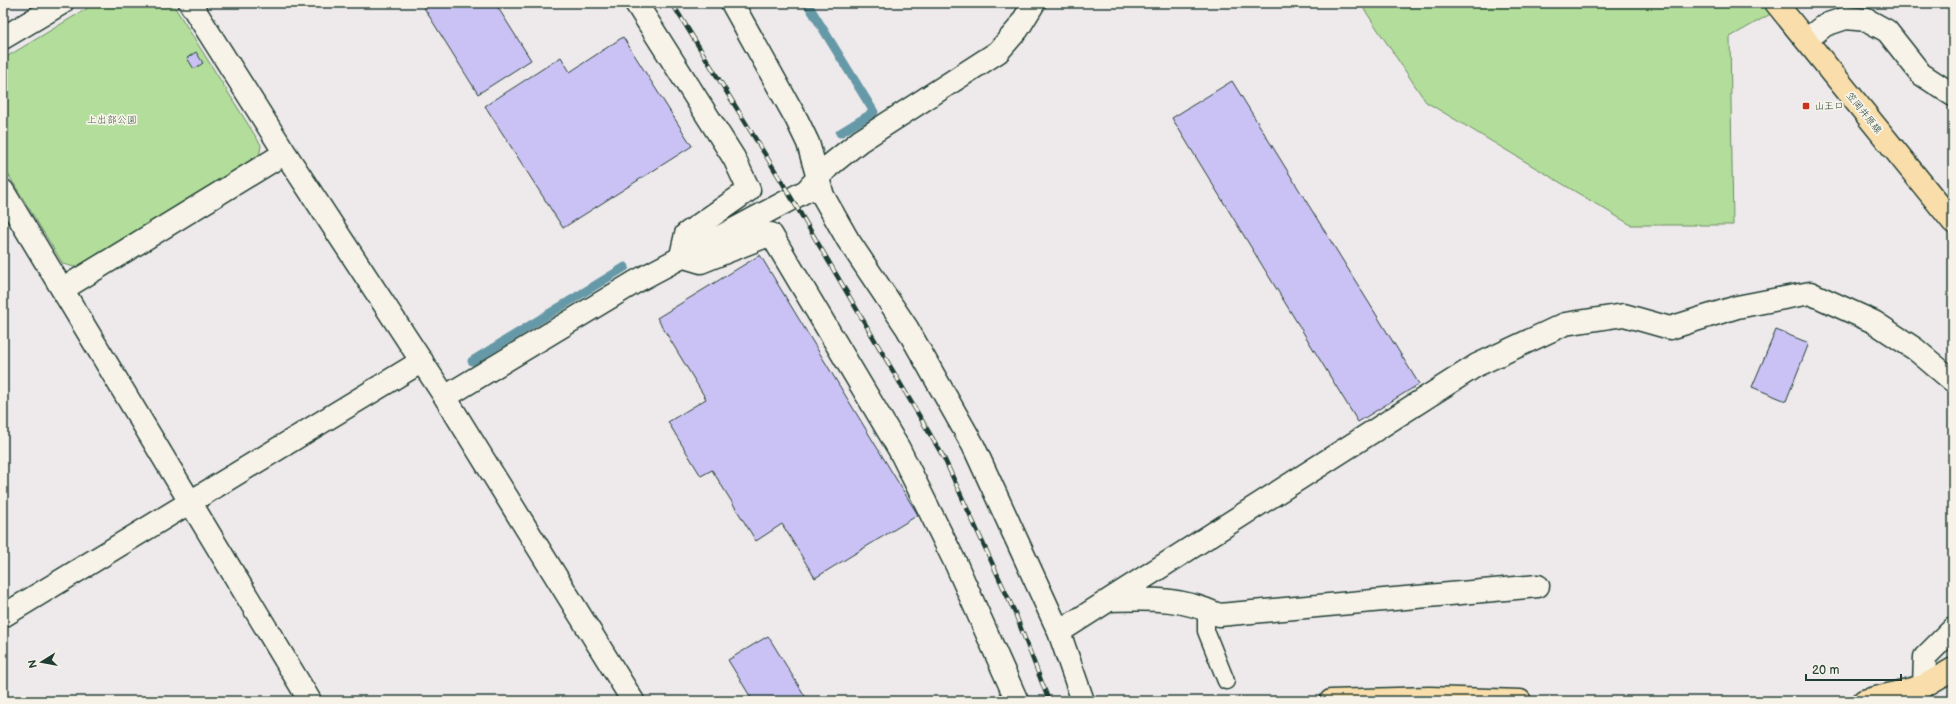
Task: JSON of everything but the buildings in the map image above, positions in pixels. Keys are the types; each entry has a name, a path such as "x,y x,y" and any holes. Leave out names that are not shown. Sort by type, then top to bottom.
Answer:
{"main road":[{"name":"笠岡井原線","path":"1776,3 1953,222"},
{"path":"1864,701 1924,686 1953,669"},
{"path":"1331,701 1428,698 1520,701"}],"street":[{"path":"3,38 62,3"},
{"path":"190,3 285,153 445,397 633,701"},
{"path":"636,3 734,158 749,190 686,234 681,256"},
{"path":"732,3 797,120 808,143 823,196 848,240 907,328 972,445 1059,632 1083,701"},
{"path":"445,397 681,256 806,191 817,179 860,141 998,52 1018,29 1034,3"},
{"path":"1806,40 1825,25 1846,18 1867,20 1887,31 1921,74 1953,95"},
{"path":"63,289 285,153"},
{"path":"3,191 310,701"},
{"path":"681,256 701,262 771,234 899,449 956,564 1017,701"},
{"path":"1059,632 1477,365 1565,324 1624,315 1670,328 1737,307 1810,293 1874,322 1915,349 1953,382"},
{"path":"3,616 189,501 422,361"},
{"path":"1110,600 1169,599 1206,609 1218,614 1538,586"},
{"path":"1924,686 1925,658 1953,629"}],"lane":[{"path":"1206,609 1206,631 1226,681"}],"green space":[{"name":"上出部公園","path":"96,3 172,3 261,145 259,158 78,268 63,264 3,166 3,59"},
{"path":"1360,3 1790,3 1730,37 1733,225 1631,225 1426,102"}],"waterway":[{"path":"807,3 874,112 840,133"},
{"path":"472,361 625,267"}],"railway":[{"path":"672,3 782,182 944,458 1015,613 1049,701"}],"place":[{"name":"山王口","path":"1806,106"}]}
